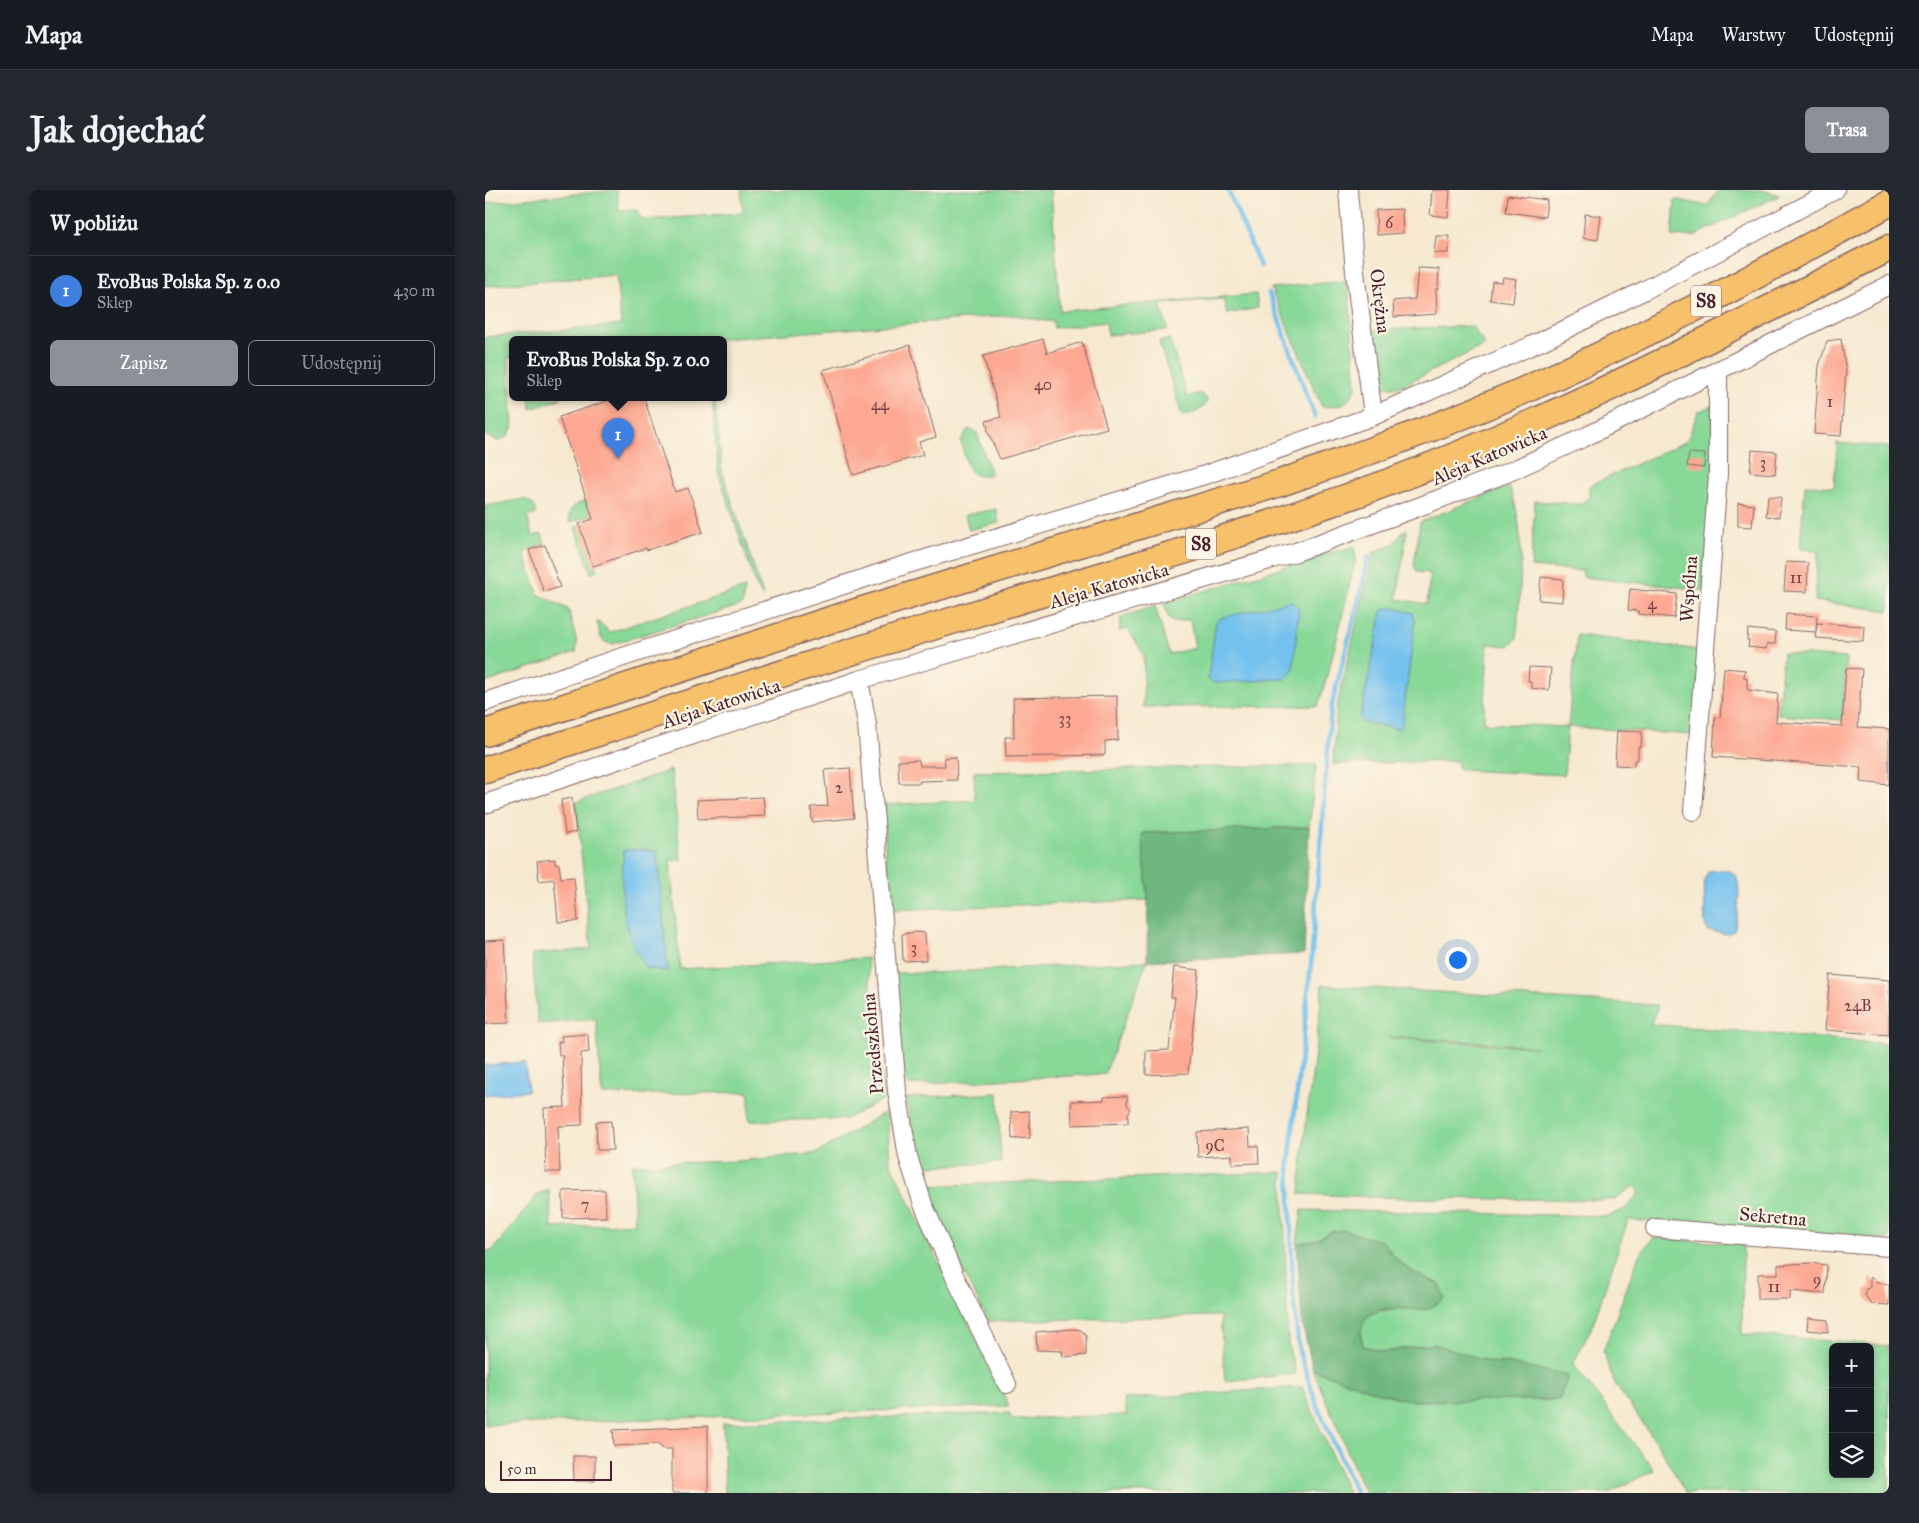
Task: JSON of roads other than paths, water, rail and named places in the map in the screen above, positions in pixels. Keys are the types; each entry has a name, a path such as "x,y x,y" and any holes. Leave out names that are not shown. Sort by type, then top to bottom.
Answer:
{"highway":[{"name":"S8","path":"485,734 761,642 1271,486 1348,460 1520,392 1621,344 1754,276 1889,203"},
{"name":"S8","path":"485,770 800,667 1275,522 1385,483 1474,449 1610,388 1889,248"}],"street":[{"name":"Okrężna","path":"1348,190 1355,272 1373,416"},
{"path":"485,702 905,564 1205,475 1373,416 1543,340 1645,290 1835,190"},
{"name":"Aleja Katowicka","path":"485,804 859,680 1304,549 1509,472 1587,436 1889,284"},
{"name":"Wspólna","path":"1693,811 1717,474 1718,370"},
{"name":"Przedszkolna","path":"859,680 867,724 897,1091 907,1157 923,1204 950,1266 1007,1384"},
{"name":"Sekretna","path":"1655,1228 1889,1247"}],"water":[{"path":"1291,601 1299,609 1293,671 1285,679 1214,683 1208,679 1216,622 1221,618"},
{"path":"1389,607 1413,613 1415,621 1402,725 1399,729 1362,722 1360,718 1382,611"},
{"path":"643,849 657,852 668,971 646,968 634,946 626,921 622,885 624,850"},
{"path":"1709,871 1728,871 1736,876 1739,887 1734,931 1727,934 1708,931 1705,924 1704,880"},
{"path":"525,1062 528,1091 485,1095 485,1065"}],"waterway":[{"path":"1228,190 1260,266"},
{"path":"1269,293 1315,417"},
{"path":"1356,1493 1317,1405 1299,1351 1293,1293 1289,1165 1311,965 1331,708 1362,587 1368,556"}],"place":[{"name":"EvoBus Polska Sp. z o.o","path":"618,459"}]}
